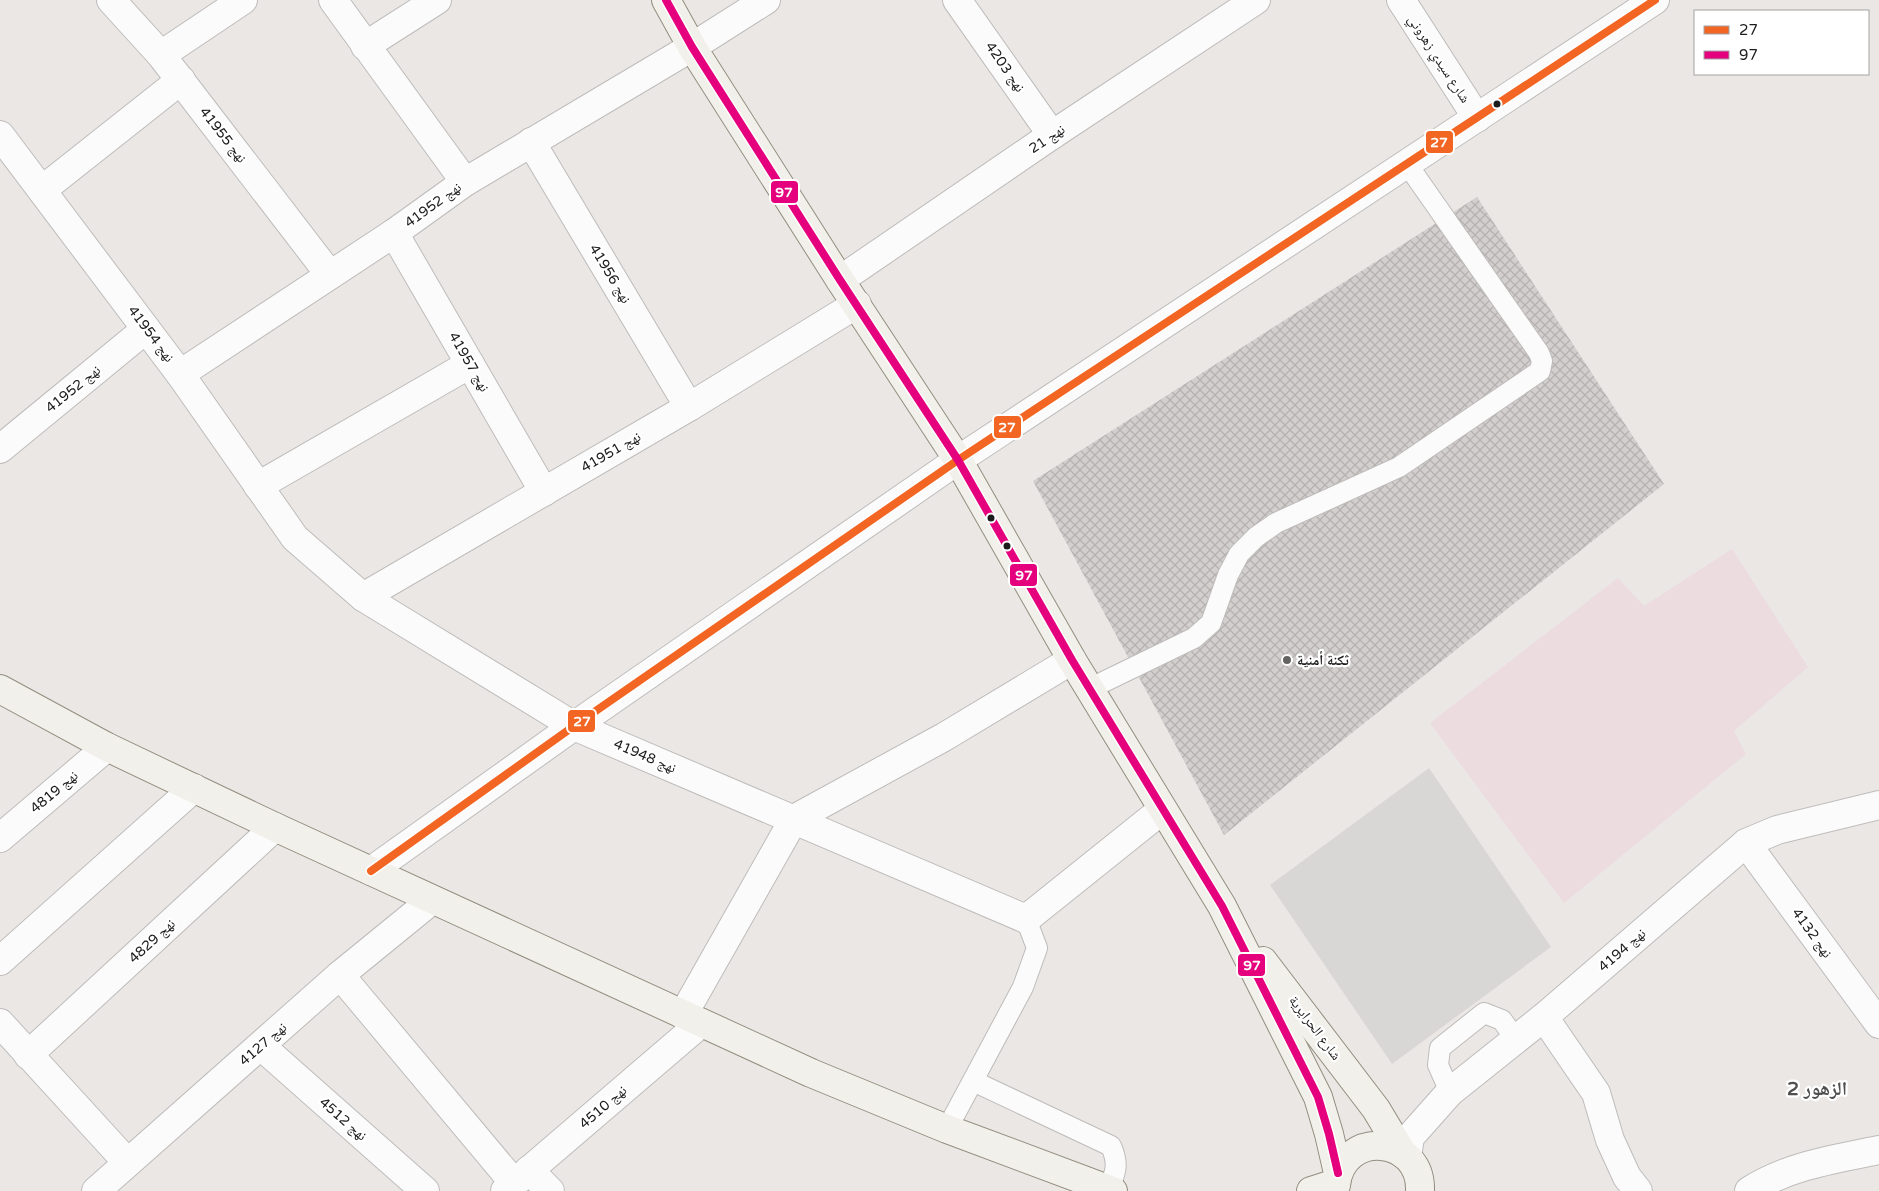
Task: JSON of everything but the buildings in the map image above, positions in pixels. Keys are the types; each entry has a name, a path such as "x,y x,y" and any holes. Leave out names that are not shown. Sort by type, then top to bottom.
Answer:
{"main road":[{"name":"شارع الحرايرية","path":"666,0 692,47 840,280 958,460 1089,689 1222,906 1376,1109 1417,1173 1420,1191"},
{"path":"0,689 107,747 275,827 811,1073 947,1129 1110,1190"},
{"name":"شارع الحرايرية","path":"1222,906 1318,1097 1330,1134 1331,1184"},
{"path":"1331,1184 1349,1157 1366,1147 1386,1146 1405,1155"}],"street":[{"name":"نهج 41955","path":"110,0 162,55 330,275"},
{"path":"162,55 244,0"},
{"path":"333,0 465,182"},
{"path":"366,46 437,0"},
{"name":"نهج 41952","path":"180,374 394,233 465,182 692,47 766,0"},
{"name":"نهج 4203","path":"957,0 1052,135"},
{"name":"نهج 21","path":"840,280 1052,135 1256,0"},
{"name":"شارع سيدي زهروني","path":"1401,0 1477,118"},
{"path":"370,871 574,726 958,460 1655,0"},
{"path":"42,190 180,80"},
{"name":"نهج 41954","path":"0,135 180,374 295,538"},
{"name":"نهج 41956","path":"531,142 690,407"},
{"name":"نهج 41957","path":"394,233 544,492"},
{"name":"نهج 41951","path":"363,597 690,407 857,304"},
{"name":"نهج 41952","path":"0,449 146,329"},
{"path":"258,486 470,364"},
{"name":"نهج 41948","path":"295,538 363,597 574,726 1026,919"},
{"path":"794,819 944,737 1072,660"},
{"name":"نهج 4819","path":"0,838 107,747"},
{"path":"0,961 194,788"},
{"name":"نهج 4194","path":"1405,1155 1410,1138 1450,1092 1544,1017 1746,843 1777,830 1879,805"},
{"path":"1026,919 1162,810"},
{"name":"نهج 4510","path":"516,1182 692,1019 794,819"},
{"name":"نهج 4829","path":"28,1055 275,827"},
{"name":"نهج 4132","path":"1746,843 1879,1024"},
{"name":"نهج 4127","path":"96,1191 340,975 432,900"},
{"path":"340,975 516,1182 550,1191"},
{"path":"1544,1017 1596,1094 1610,1140 1627,1177 1638,1191"},
{"path":"0,1024 127,1162"},
{"name":"نهج 4512","path":"261,1046 425,1191"},
{"path":"1749,1191 1768,1178 1816,1162 1879,1150"}],"lane":[{"path":"1089,689 1194,638 1211,623 1228,575 1239,554 1256,537 1276,523 1399,468 1540,371 1542,361 1539,353 1407,164"},
{"path":"947,1129 1023,987 1037,948 1026,919"},
{"path":"1450,1092 1438,1065 1440,1048 1461,1029 1484,1013 1502,1020 1516,1040"},
{"path":"972,1082 1111,1146 1117,1160 1116,1172 1110,1190"}],"shaded area":[{"path":"1732,549 1808,667 1734,731 1746,754 1564,903 1430,723 1618,578 1644,606"},
{"path":"1429,768 1551,947 1392,1064 1270,885"}],"transit line":[{"name":"97","path":"666,0 692,47 840,280 958,460 1072,660 1222,906 1318,1097 1338,1173"},
{"name":"27","path":"371,871 574,726 958,460 1655,0"}],"place":[{"name":"ثكنة أمنية","path":"1287,660"}],"district":[{"name":"الزهور 2","path":"1817,1089"}]}
